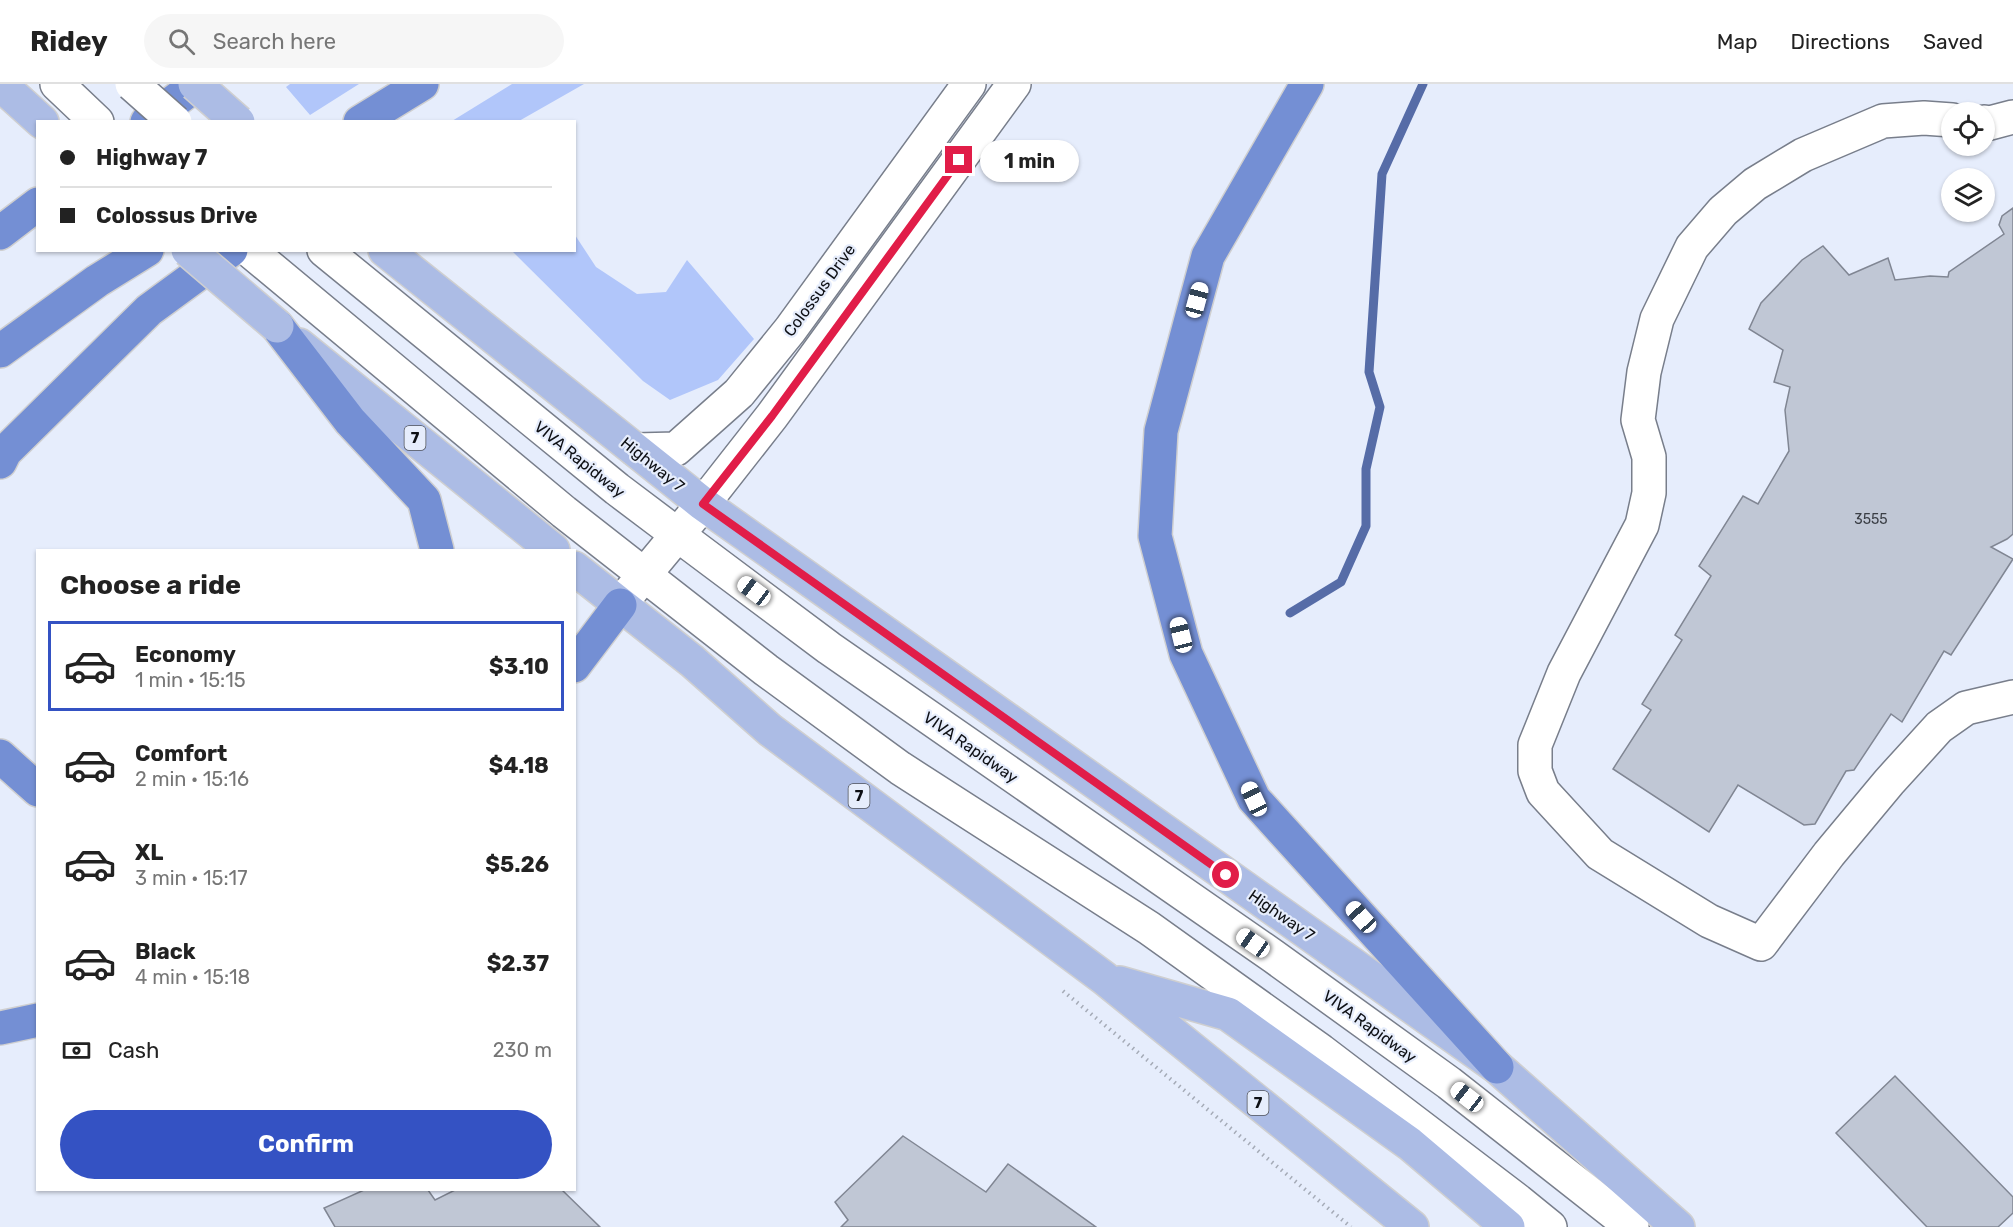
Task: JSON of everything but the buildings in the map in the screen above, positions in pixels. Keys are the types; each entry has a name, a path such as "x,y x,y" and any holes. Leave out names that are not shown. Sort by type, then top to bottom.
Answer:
{"highway":[{"path":"150,120 196,84"},
{"path":"363,120 423,84"},
{"path":"398,120 423,84"},
{"path":"1307,84 1209,256 1161,431 1155,536 1186,654 1254,799 1497,1067"},
{"path":"0,232 36,205"},
{"path":"0,351 97,281 144,252"},
{"path":"0,462 5,452 149,310 228,252"},
{"path":"277,326 350,422 424,500 437,549"},
{"path":"576,663 620,604"},
{"path":"0,756 36,788"},
{"path":"0,1028 36,1020"}],"main road":[{"path":"0,84 40,120"},
{"path":"196,84 236,120"},
{"name":"7","path":"190,252 277,326 552,549"},
{"name":"Highway 7","path":"388,252 703,504 1497,1067 1678,1227"},
{"name":"7","path":"576,570 693,661 770,730 1104,978 1412,1227"},
{"path":"1104,978 1228,1014 1410,1144 1508,1227"}],"street":[{"path":"57,84 95,120"},
{"path":"132,84 173,120"},
{"name":"Colossus Drive","path":"636,450 676,449 739,393 790,330 969,84"},
{"path":"620,604 772,416 1014,84"},
{"path":"1995,122 2013,117"},
{"path":"1941,119 1883,121 1803,155 1755,184 1723,212 1692,247 1657,319 1644,372 1638,420 1649,457 1649,493 1642,525 1564,673 1535,745 1534,771 1542,792 1600,854 1709,921 1761,944 1829,854 1889,782 1940,727 1966,708 2013,697"},
{"path":"251,252 564,512 766,670 900,768 1149,928 1321,1052 1550,1227"},
{"name":"VIVA Rapidway","path":"332,257 617,489 829,648 1273,956 1449,1083 1632,1227"}],"shaded area":[{"path":"290,84 359,84 310,115 286,87"},
{"path":"512,84 584,84 521,120 454,120"},
{"path":"576,237 596,267 637,294 666,292 687,260 754,339 718,380 670,400 643,381 513,252 576,252"}],"waterway":[{"path":"1290,613 1341,582 1366,526 1366,469 1380,407 1369,372 1382,174 1423,84"}],"route":[{"path":"959,160 772,416 703,504 1226,875"}]}
